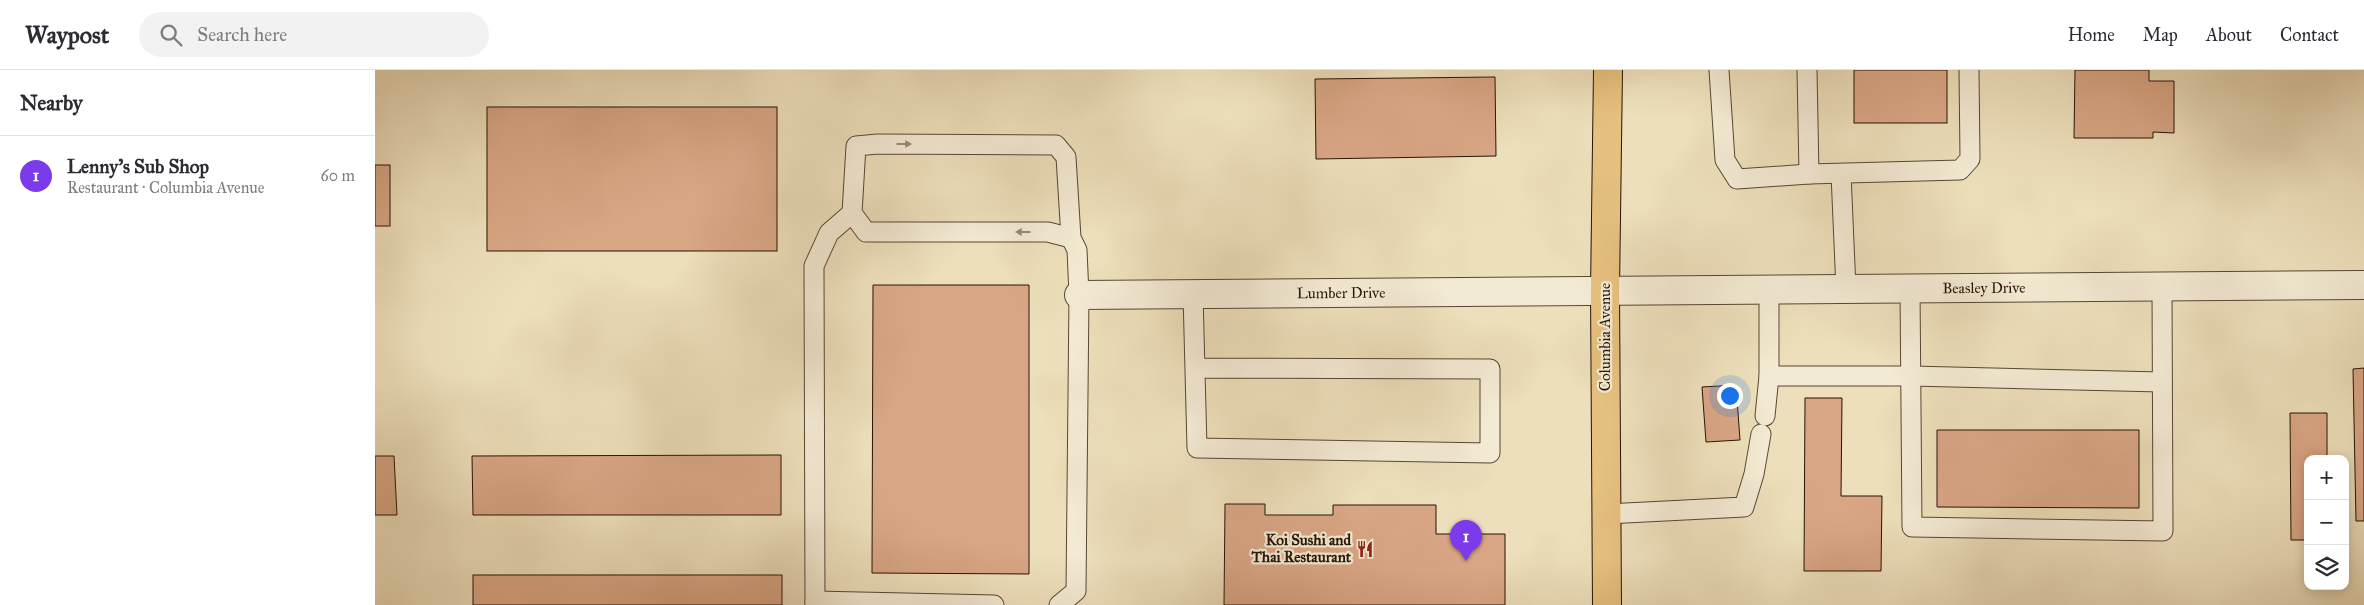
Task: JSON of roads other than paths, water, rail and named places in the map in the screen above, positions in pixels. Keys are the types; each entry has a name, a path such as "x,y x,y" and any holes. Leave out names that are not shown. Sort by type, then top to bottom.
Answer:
{"main road":[{"name":"Columbia Avenue","path":"1607,605 1605,291 1608,70"}],"street":[{"name":"Beasley Drive","path":"1605,291 2364,285"},
{"name":"Lumber Drive","path":"1079,295 1605,291"}],"lane":[{"path":"1719,70 1725,160 1737,179 1809,174 1960,170 1970,159 1969,70"},
{"path":"1807,70 1809,174"},
{"path":"1059,605 1076,591 1079,295 1077,250 1071,238 1065,156 1056,145 878,144 856,146 852,213 866,232 1048,232 1071,238"},
{"path":"1841,174 1846,289"},
{"path":"852,213 829,233 814,266 815,603 994,605"},
{"path":"1910,289 1911,527 2163,531 2162,287"},
{"path":"1606,514 1744,507 1754,474 1769,376 1769,290"},
{"path":"1193,294 1197,448 1489,453 1490,368 1195,368"},
{"path":"1769,376 1911,376 2162,382"}],"place":[{"name":"Koi Sushi and Thai Restaurant","path":"1365,549"},
{"name":"Lenny's Sub Shop","path":"1466,561"}]}
